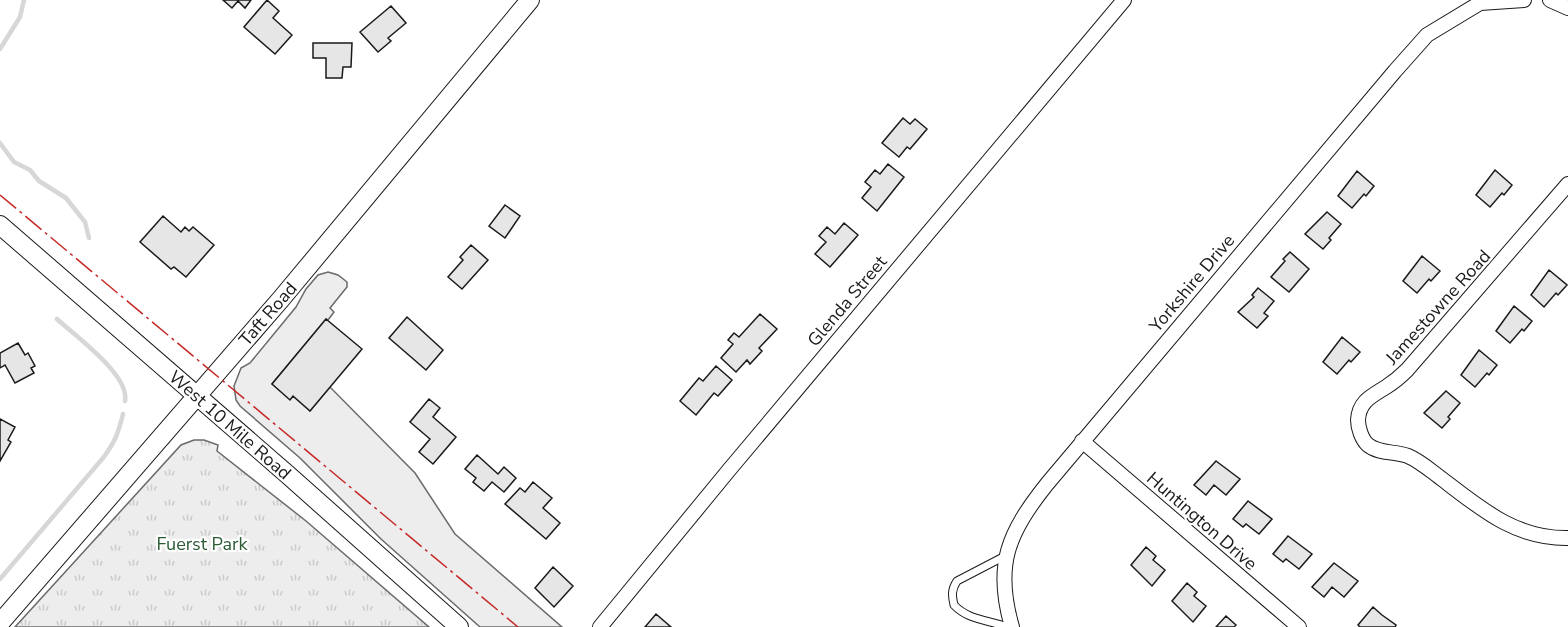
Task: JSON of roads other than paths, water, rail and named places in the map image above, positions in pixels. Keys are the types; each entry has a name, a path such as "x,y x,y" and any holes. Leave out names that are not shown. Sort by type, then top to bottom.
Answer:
{"street":[{"name":"Taft Road","path":"0,623 281,299 530,0"},
{"name":"Glenda Street","path":"600,627 1124,0"},
{"name":"Yorkshire Drive","path":"1012,627 1004,588 1004,564 1014,533 1028,509 1082,441 1427,35 1480,1 1524,0"},
{"path":"1550,0 1568,8"},
{"name":"Jamestowne Road","path":"1568,184 1407,370 1364,402 1359,411 1358,422 1361,435 1368,445 1379,451 1408,456 1502,522 1533,534 1568,538"},
{"name":"West 10 Mile Road","path":"0,225 459,627"},
{"name":"Huntington Drive","path":"1082,441 1299,627"}],"lane":[{"path":"1006,555 957,581 952,588 952,596 954,605 969,617 1007,627"}],"waterway":[{"path":"0,49 20,17 24,0"},
{"path":"0,143 14,162 30,170 39,181 66,198 85,222 89,238"},
{"path":"57,319 110,368 119,379 125,401"},
{"path":"0,579 103,458 116,437 123,414"}],"park label":[{"name":"Fuerst Park","path":"202,544"}]}
